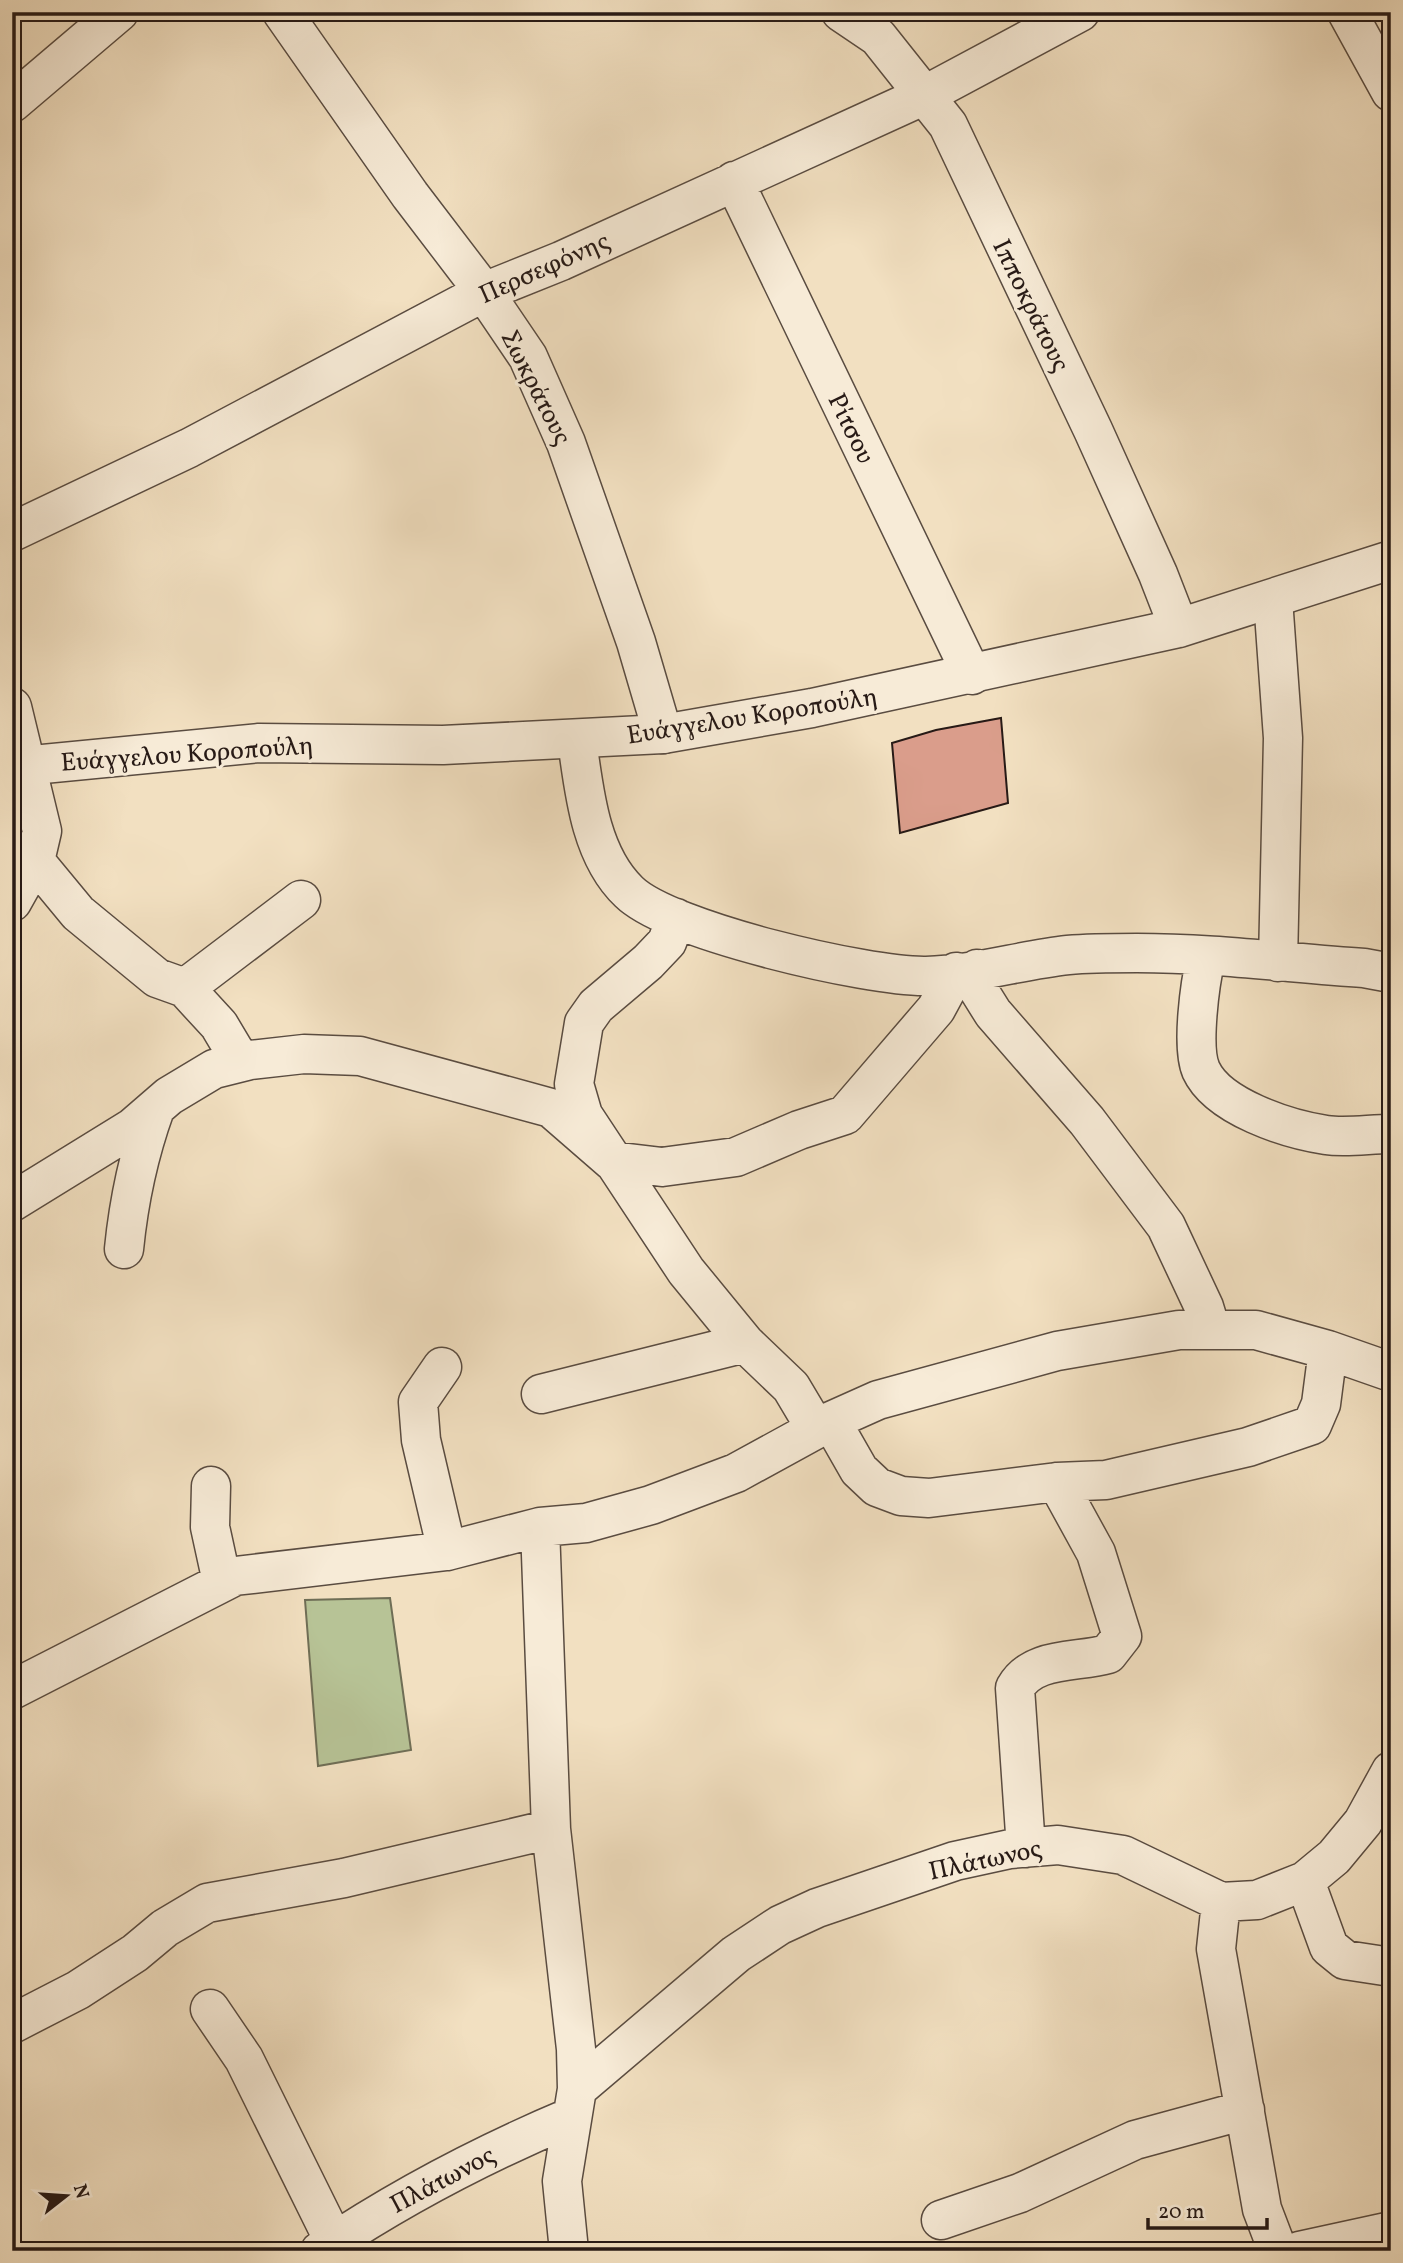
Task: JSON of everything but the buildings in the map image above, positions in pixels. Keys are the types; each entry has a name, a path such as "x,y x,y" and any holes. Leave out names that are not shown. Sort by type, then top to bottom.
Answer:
{"street":[{"path":"14,98 119,12"},
{"name":"Σωκράτους","path":"282,12 410,195 484,292 528,356 566,443 636,642 663,734"},
{"name":"Ιπποκράτους","path":"841,12 878,37 948,125 1066,372 1158,574 1179,628"},
{"name":"Περσεφόνης","path":"12,532 201,441 484,292 561,261 925,95 1080,12"},
{"path":"1347,12 1391,92"},
{"name":"Ρίτσου","path":"734,181 971,675"},
{"name":"Ευάγγελου Κοροπούλη","path":"20,765 259,743 443,745 663,734 812,708 1179,628 1391,560"},
{"path":"1273,599 1283,738 1278,962"},
{"path":"12,707 20,765 42,831 34,861 12,902"},
{"path":"577,740 585,796 607,867 630,894 707,931 886,975 928,976 1067,956 1138,953 1364,968 1391,973"},
{"path":"34,861 78,913 157,978 185,988 219,1025 241,1062"},
{"path":"185,988 301,900"},
{"path":"676,918 667,943 596,1006 584,1023 574,1084 583,1115 686,1271 745,1343 791,1387 859,1471 877,1487 901,1496 929,1498 1057,1482 1119,1478 1248,1447 1312,1425 1321,1404 1328,1350"},
{"path":"1206,958 1198,989 1199,1067 1211,1088 1267,1119 1303,1129 1327,1135 1391,1134"},
{"path":"12,1202 132,1128 214,1069 241,1062 304,1054 360,1056 551,1108 612,1161 663,1167 736,1157 799,1130 845,1115 966,971"},
{"path":"966,971 993,1013 1087,1121 1166,1226 1204,1307 1211,1330"},
{"path":"124,1249 131,1185 155,1109"},
{"path":"12,1690 235,1576 447,1551 540,1527 586,1523 651,1505 736,1473 824,1425 878,1400 1057,1351 1179,1330 1256,1330 1328,1350 1391,1372"},
{"path":"541,1394 745,1343"},
{"path":"442,1367 418,1402 421,1440 447,1551"},
{"path":"1026,1848 1015,1688 1022,1676 1041,1666 1108,1654 1122,1636 1096,1553 1057,1482"},
{"path":"211,1486 211,1527 222,1582"},
{"path":"540,1527 551,1829 576,2049 574,2103 562,2182 569,2251"},
{"name":"Πλάτωνος","path":"327,2246 372,2216 507,2144 574,2103 736,1954 780,1925 878,1885 955,1861 1058,1845 1123,1856 1221,1902 1257,1900 1305,1881 1334,1857 1363,1822 1391,1771"},
{"path":"12,2024 78,1990 135,1953 164,1928 207,1903 344,1878 551,1829"},
{"path":"1305,1881 1329,1947 1345,1960 1391,1968"},
{"path":"1221,1902 1216,1949 1262,2209 1278,2251"},
{"path":"210,2009 244,2059 327,2246"},
{"path":"941,2220 1020,2193 1135,2140 1245,2110"},
{"path":"1299,2251 1391,2231"}],"green space":[{"path":"390,1598 411,1750 318,1766 305,1600"}]}
